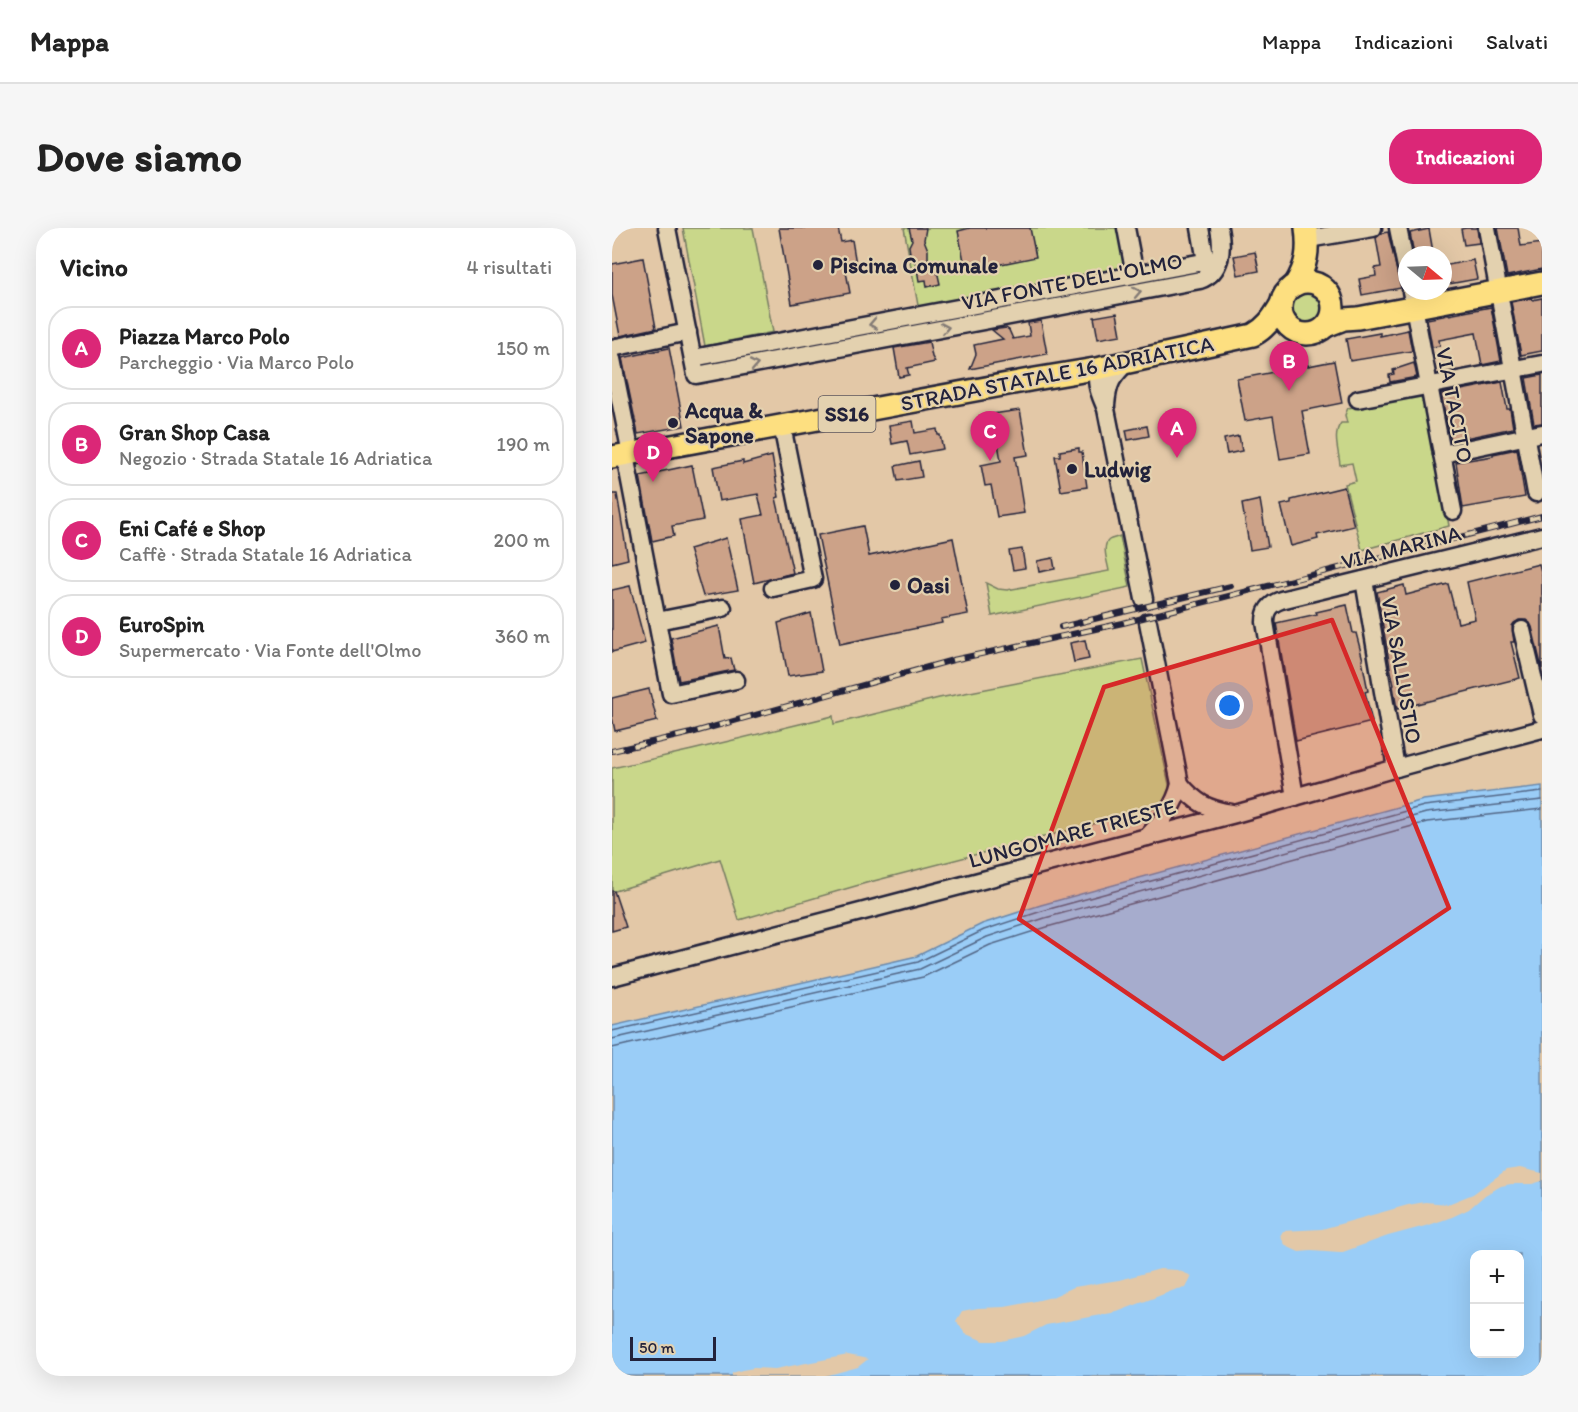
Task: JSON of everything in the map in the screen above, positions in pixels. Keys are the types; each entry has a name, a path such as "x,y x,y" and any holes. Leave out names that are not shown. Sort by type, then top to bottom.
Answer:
{"main road":[{"path":"1295,285 1306,262 1307,234"},
{"path":"1307,234 1333,304 1331,320 1326,326"},
{"path":"1294,332 1285,324 1281,306 1285,293 1302,282 1317,284 1345,304 1360,309 1368,315"},
{"name":"SS16","path":"1452,295 1542,283"},
{"name":"SS16","path":"1294,332 1315,334 1326,326 1344,319 1358,318 1410,300"},
{"path":"1253,335 1260,332 1281,306"},
{"name":"STRADA STATALE 16 ADRIATICA","path":"623,455 1101,368 1253,335 1261,339 1279,333 1294,332"}],"street":[{"name":"VIA FONTE DELL'OLMO","path":"667,228 696,375 1200,280 1211,265"},
{"path":"1126,228 1135,275"},
{"path":"1200,228 1211,265"},
{"path":"1211,265 1221,241 1219,228"},
{"path":"1307,234 1373,228"},
{"path":"1398,228 1402,246"},
{"path":"1487,228 1513,370 1534,435 1536,493"},
{"name":"VIA FONTE DELL'OLMO","path":"693,358 1135,275 1211,265"},
{"name":"VIA TACITO","path":"1413,300 1453,512"},
{"path":"612,348 688,332"},
{"path":"612,359 623,455 671,694 736,680"},
{"path":"1106,409 1107,390 1110,383 1128,361"},
{"path":"1358,399 1542,364"},
{"path":"1101,368 1096,377 1106,409 1144,599"},
{"path":"1069,374 1084,377 1100,392"},
{"path":"773,588 813,579 782,426"},
{"path":"1442,454 1534,435"},
{"name":"VIA MARINA","path":"1295,797 1265,622 1266,613 1271,605 1281,600 1542,536"},
{"name":"VIA SALLUSTIO","path":"1364,579 1396,768"},
{"path":"657,621 723,608"},
{"path":"1148,622 1182,791 1181,811 1189,826"},
{"path":"1522,630 1542,716"},
{"name":"LUNGOMARE TRIESTE","path":"612,976 1235,814 1542,729"},
{"path":"1182,791 1209,809 1235,814"},
{"path":"1146,837 1164,818 1182,791"}],"highlighted area":[{"path":"1332,620 1449,908 1223,1059 1019,919 1104,687"}],"green space":[{"path":"683,228 753,228 773,332 705,346"},
{"path":"904,228 1119,228 1127,273 919,311"},
{"path":"1306,292 1318,297 1323,309 1318,321 1306,326 1294,321 1289,309 1294,297"},
{"path":"1425,393 1449,526 1362,550 1345,484 1356,481 1352,463 1340,465 1336,438 1338,427 1341,423 1347,423 1345,415 1348,408"},
{"path":"1120,536 1130,587 992,616 986,583 998,589 1007,590 1109,571 1105,546 1109,540"},
{"path":"1142,659 1170,789 1163,806 866,883 739,920 720,859 612,892 612,768 833,716 834,724 939,698"}],"water":[{"path":"1542,786 1542,1376 612,1376 612,1026 917,956 982,924 1041,905 1423,800"}],"pier":[{"path":"1520,1168 1542,1173 1542,1181 1501,1186 1485,1195 1469,1209 1452,1217 1340,1253 1299,1252 1286,1246 1280,1236 1283,1231 1322,1229 1408,1205 1425,1202 1448,1204 1473,1194 1506,1170"},
{"path":"1160,1269 1177,1270 1192,1276 1186,1288 1177,1289 1117,1312 1046,1325 1024,1336 1002,1341 984,1341 966,1334 956,1321 962,1311 1031,1302 1052,1297 1074,1287 1119,1280"},
{"path":"848,1355 868,1359 858,1367 825,1376 732,1376 732,1373 742,1370 775,1369"}],"building":[{"name":"Piscina Comunale","path":"779,228 838,228 841,242 852,240 856,264 845,266 850,293 792,304"},
{"path":"909,228 926,228 924,240 928,250 928,259 938,275 940,284 927,287 926,280 919,281 916,263 912,260 910,253 909,246 912,240"},
{"path":"970,228 1030,228 1036,257 966,271 958,231"},
{"path":"1477,228 1479,243 1464,245 1461,229"},
{"path":"1498,228 1518,228 1521,246 1542,243 1542,269 1507,276"},
{"path":"1429,229 1432,246 1412,246 1410,233"},
{"path":"1388,232 1398,275 1398,289 1362,295 1359,279 1376,276 1375,268 1381,267 1376,238"},
{"path":"1255,252 1259,271 1238,275 1234,256"},
{"path":"643,258 656,328 620,336 612,295 612,264"},
{"path":"1473,260 1477,279 1452,283 1452,264"},
{"path":"1532,298 1532,300 1542,298 1542,351 1521,355 1511,302"},
{"path":"1491,307 1501,361 1482,365 1476,333 1439,340 1440,346 1432,347 1427,319"},
{"path":"1117,313 1121,335 1098,339 1094,317"},
{"path":"1041,321 1047,354 970,369 976,354 974,345 1003,339 992,330 1006,328 1013,339 1030,336 1028,323"},
{"path":"1408,330 1412,351 1350,361 1346,339 1380,333 1380,336"},
{"path":"929,342 935,362 907,368 909,375 899,377 894,348"},
{"path":"669,348 684,426 638,434 622,358"},
{"path":"1306,356 1308,366 1334,361 1342,403 1302,411 1310,454 1280,459 1273,416 1245,421 1237,379 1295,368 1293,358"},
{"path":"1414,363 1417,377 1390,382 1389,375 1394,374 1393,370"},
{"path":"1542,375 1542,423 1534,424 1526,378"},
{"path":"1502,382 1513,428 1451,441 1441,394"},
{"path":"1020,410 1028,455 1015,457 1024,513 997,517 991,485 985,486 981,465 1001,461 993,414"},
{"path":"913,421 915,433 937,429 943,449 910,455 907,441 892,444 889,425"},
{"path":"1147,426 1149,436 1128,440 1126,430"},
{"path":"1239,436 1242,451 1227,454 1224,439"},
{"path":"1079,448 1079,452 1082,452 1087,487 1061,491 1055,456 1060,456 1060,451"},
{"path":"1517,449 1525,497 1463,508 1456,462 1493,456 1493,454"},
{"path":"772,456 779,497 776,498 793,573 754,583 742,519 763,515 758,494 719,501 713,467 743,461 743,464"},
{"path":"919,461 922,477 898,481 895,466"},
{"path":"692,465 703,520 672,526 674,536 652,541 640,476"},
{"path":"1344,487 1354,526 1317,535 1318,539 1291,546 1281,505 1291,503 1291,500"},
{"path":"612,494 617,494 628,559 612,563"},
{"path":"1260,500 1268,547 1250,550 1242,504"},
{"name":"Oasi","path":"863,526 869,556 953,538 968,614 941,619 942,623 840,644 818,535"},
{"path":"726,538 738,590 703,596 689,549"},
{"path":"1022,549 1025,568 1013,570 1009,551"},
{"path":"1053,558 1055,569 1039,572 1037,561"},
{"path":"1539,564 1542,575 1542,669 1532,627 1526,620 1519,620 1512,626 1514,642 1511,642 1520,678 1397,709 1377,592 1404,585 1406,595 1448,584 1458,623 1475,619 1467,582"},
{"path":"630,586 645,643 612,652 612,590"},
{"path":"1347,605 1353,633 1356,633 1363,660 1368,691 1365,692 1372,722 1296,741 1276,623"},
{"path":"811,613 822,671 788,676 778,623"},
{"path":"719,626 725,659 731,658 734,670 679,681 671,638"},
{"path":"1085,640 1089,659 1074,662 1070,643"},
{"path":"649,689 657,721 615,731 612,698"},
{"path":"612,891 614,891 626,927 612,931"}],"railway":[{"path":"612,751 691,733 953,660 1123,623 1542,516"},
{"path":"1061,627 1231,586"}],"place":[{"name":"Piscina Comunale","path":"818,265"},
{"name":"Gran Shop Casa","path":"1289,391"},
{"name":"Acqua & Sapone","path":"673,423"},
{"name":"Piazza Marco Polo","path":"1177,458"},
{"name":"Eni Café e Shop","path":"990,461"},
{"name":"Ludwig","path":"1072,469"},
{"name":"EuroSpin","path":"653,482"},
{"name":"Oasi","path":"895,585"}]}
